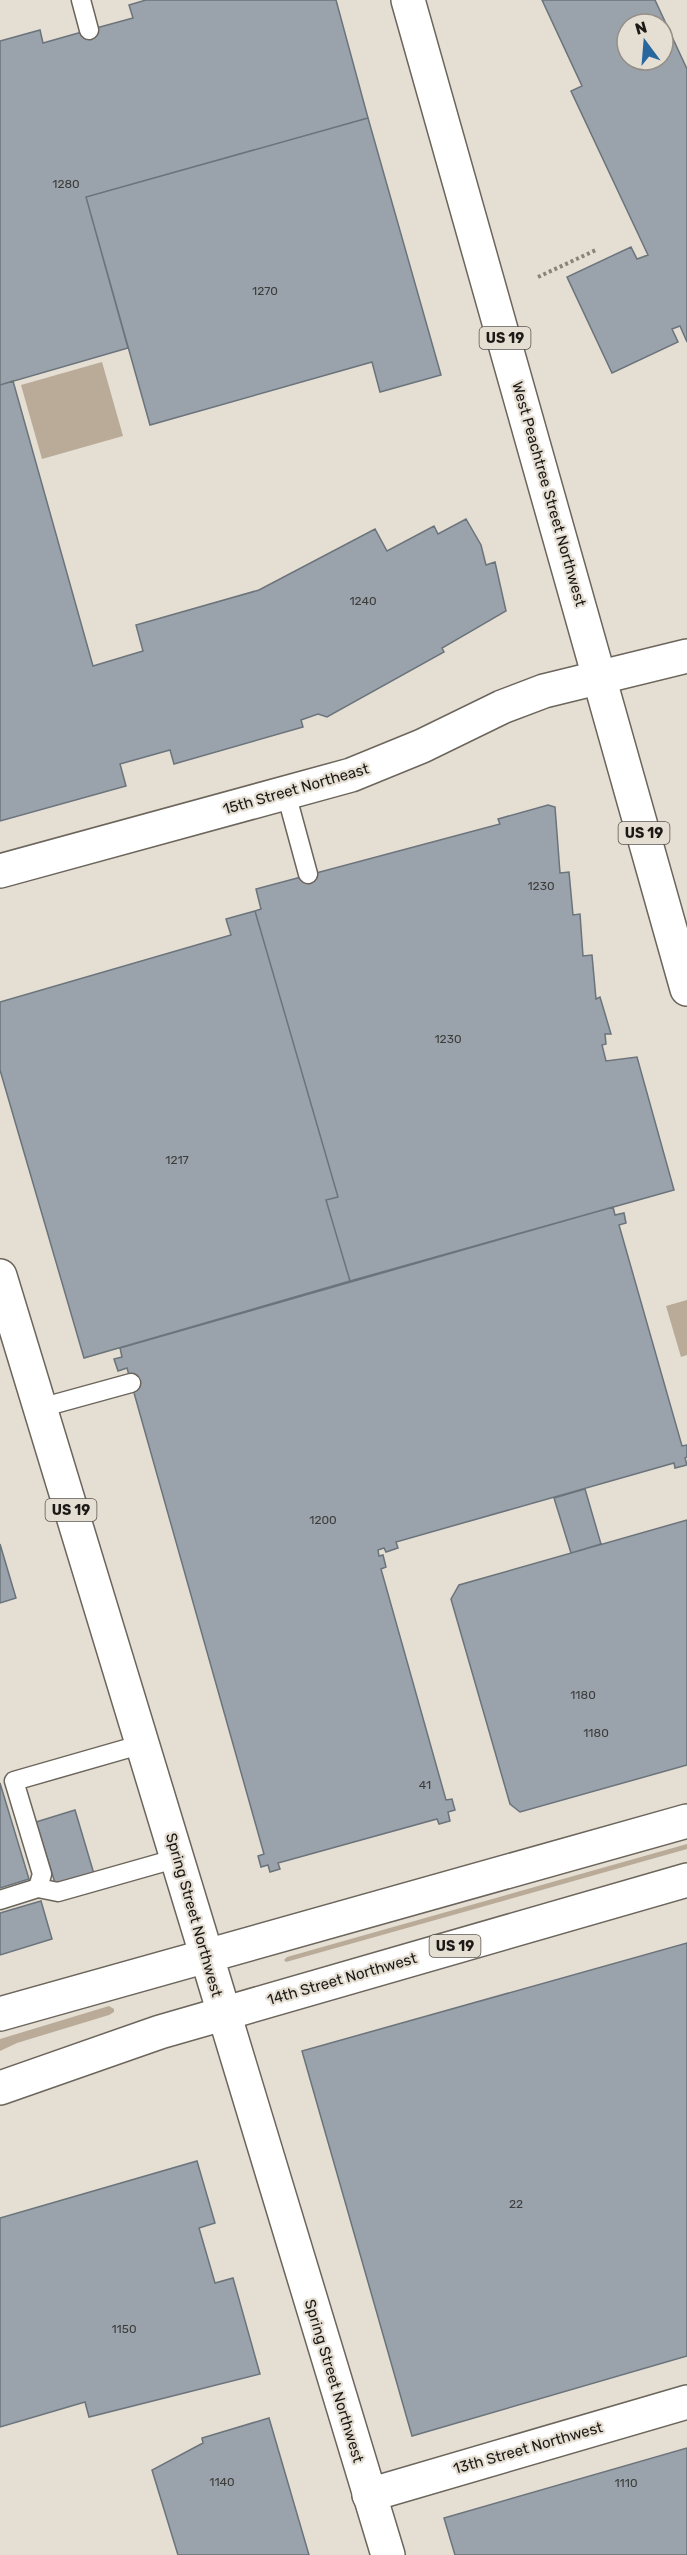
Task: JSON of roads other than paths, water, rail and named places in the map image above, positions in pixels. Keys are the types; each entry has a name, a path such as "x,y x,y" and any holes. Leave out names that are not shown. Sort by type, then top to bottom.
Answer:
{"main road":[{"name":"West Peachtree Street Northwest","path":"408,0 687,989"},
{"name":"15th Street Northeast","path":"0,871 351,776 423,746 502,707 544,692 600,676 687,656"},
{"name":"Spring Street Northwest","path":"0,1276 388,2555"},
{"path":"0,2014 687,1821"},
{"name":"14th Street Northwest","path":"0,2088 160,2032 687,1880"},
{"name":"13th Street Northwest","path":"369,2495 687,2402"}],"lane":[{"path":"81,0 89,30"},
{"path":"285,793 308,874"},
{"path":"40,1408 131,1383"},
{"path":"38,1888 42,1874 14,1781 143,1744"},
{"path":"0,1900 38,1888 58,1892 178,1858"}]}
